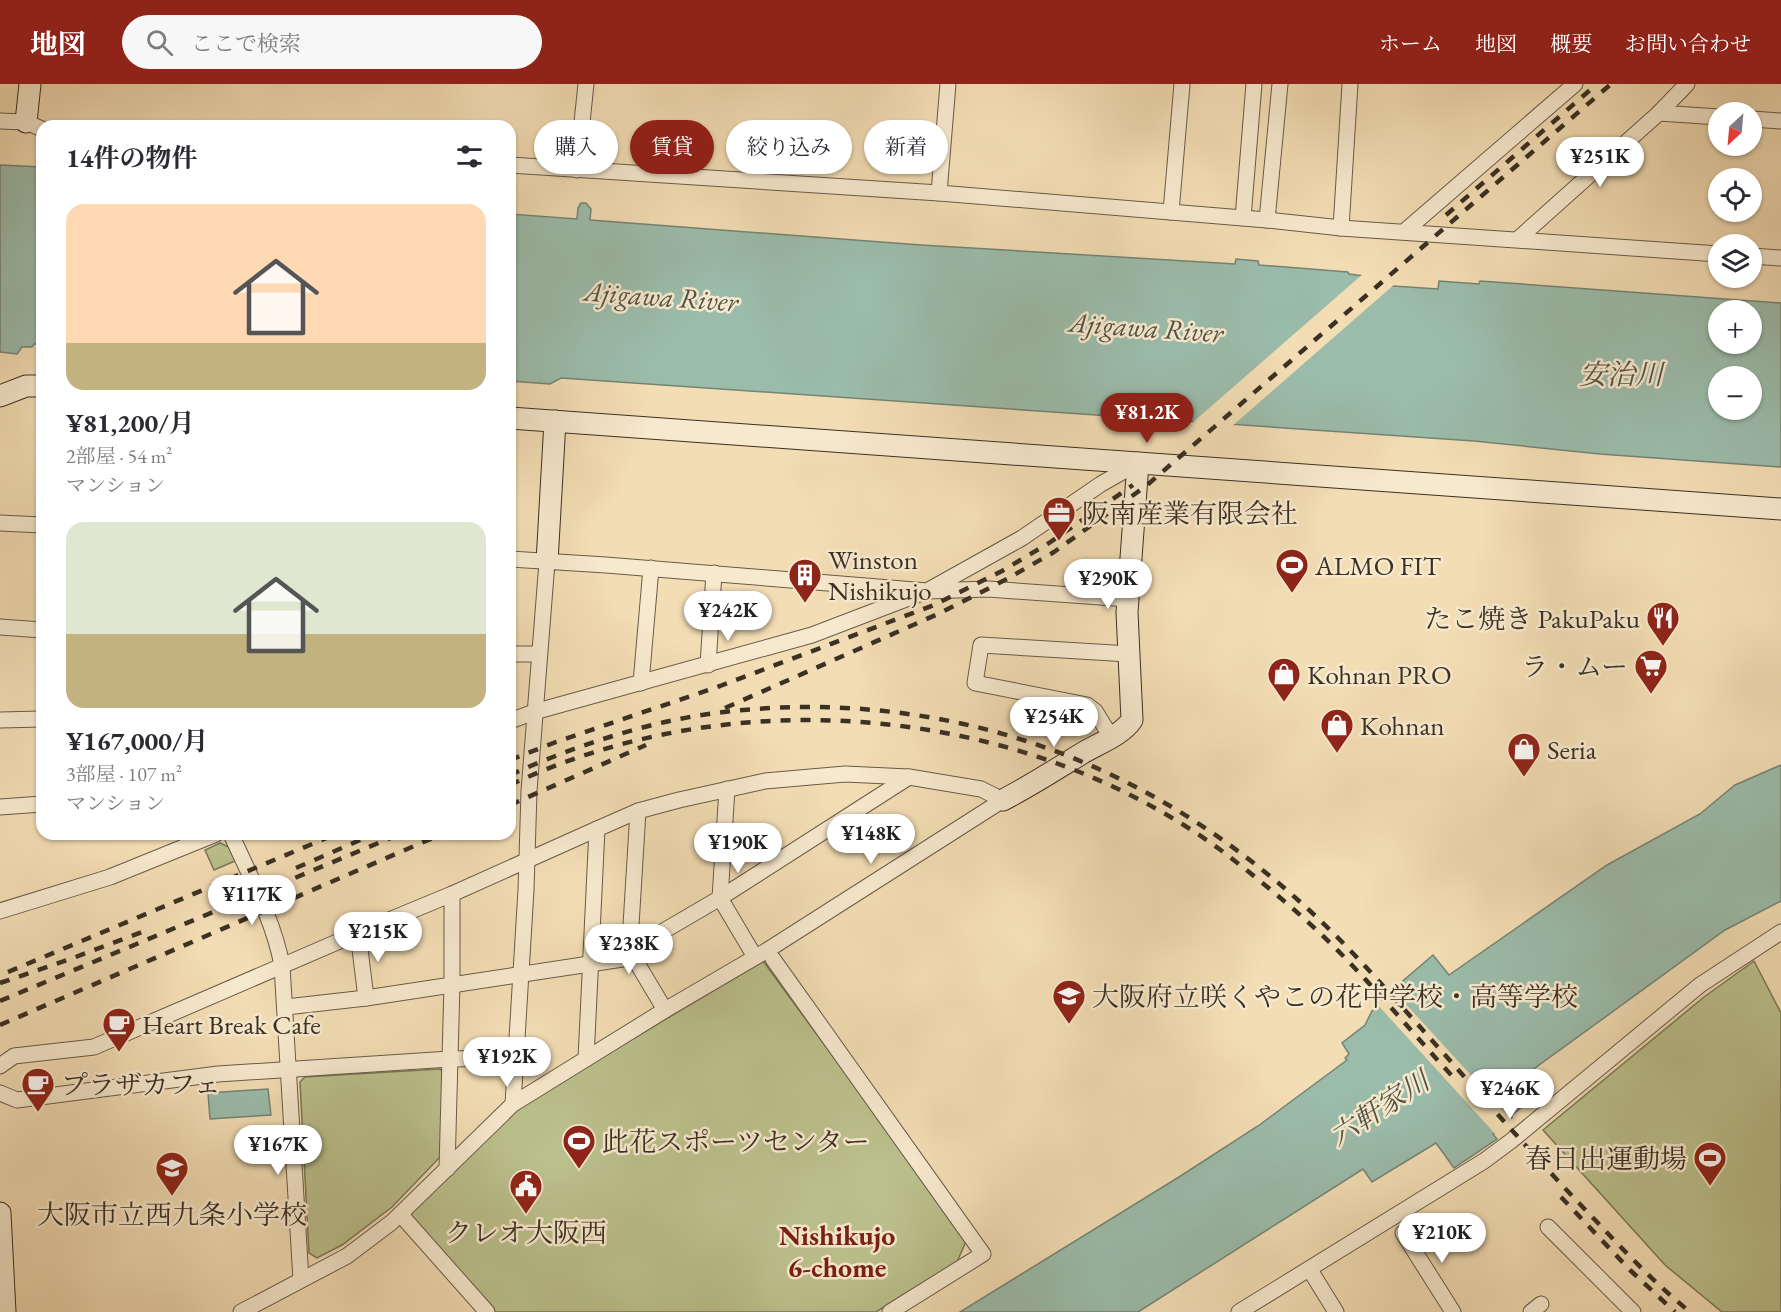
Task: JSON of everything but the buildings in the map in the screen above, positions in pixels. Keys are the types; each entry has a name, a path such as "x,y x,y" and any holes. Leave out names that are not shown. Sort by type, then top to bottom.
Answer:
{"street":[{"path":"0,121 34,126 30,84"},
{"path":"582,120 586,84"},
{"path":"939,193 948,84"},
{"path":"1171,212 1182,84"},
{"path":"1243,218 1254,84"},
{"path":"1267,220 1280,84"},
{"path":"1341,228 1350,84"},
{"path":"1405,231 1575,84"},
{"path":"1518,239 1659,113 1687,84"},
{"path":"1659,113 1708,116"},
{"path":"1762,120 1781,121"},
{"path":"516,165 534,167"},
{"path":"618,173 939,193 1341,228 1708,253"},
{"path":"1762,257 1781,258"},
{"path":"0,396 26,386 36,386"},
{"path":"516,418 1781,509"},
{"path":"513,1104 534,712 537,702 555,421"},
{"path":"516,719 812,635 927,591 1022,538 1101,484 1138,463"},
{"path":"241,1312 347,1256 400,1215 513,1104 755,957 1003,800 1128,725 1132,720 1128,599 1138,463"},
{"path":"0,523 36,525"},
{"path":"516,559 651,568 927,591 988,589 1128,599"},
{"path":"641,683 651,568"},
{"path":"708,665 714,573"},
{"path":"0,627 36,630"},
{"path":"1111,737 1095,711 1087,705 975,683 981,645 1129,654"},
{"path":"516,654 539,654"},
{"path":"0,720 36,719"},
{"path":"0,1066 14,1056 94,1047 452,894 638,811 765,781 845,774 909,777 981,789 1003,800"},
{"path":"629,958 638,946 720,898 909,777"},
{"path":"727,789 720,898 755,957"},
{"path":"0,807 36,804"},
{"path":"629,958 638,811"},
{"path":"585,1059 597,829"},
{"path":"0,911 110,877 191,840"},
{"path":"234,840 280,952 286,1007 301,1280"},
{"path":"447,1169 452,894"},
{"path":"1239,1312 1484,1161 1700,985 1781,932"},
{"path":"358,933 366,998"},
{"path":"286,1007 366,998 629,958 637,963 665,1010"},
{"path":"773,959 983,1254 890,1312"},
{"path":"0,1094 17,1100 219,1074 450,1059 515,1058"},
{"path":"400,1215 487,1312"},
{"path":"0,1226 5,1312"},
{"path":"1548,1227 1633,1312"},
{"path":"1403,1233 1453,1312"},
{"path":"1310,1270 1336,1312"}],"green space":[{"path":"220,843 229,847 235,861 214,870 205,850"},
{"path":"763,961 967,1239 957,1262 876,1312 479,1312 402,1222 514,1110"},
{"name":"春日出運動場","path":"1754,961 1781,1013 1781,1312 1722,1312 1665,1265 1543,1130 1704,997"},
{"path":"440,1069 444,1073 442,1155 392,1207 342,1245 317,1258 309,1253 300,1082 305,1077"}],"water":[{"path":"0,165 36,167 36,344 32,347 22,347 17,354 0,352"},
{"name":"安治川","path":"581,203 586,203 591,209 590,220 921,245 1235,264 1236,259 1258,261 1259,265 1348,272 1364,276 1364,284 1438,289 1439,281 1479,284 1480,281 1740,300 1708,300 1708,354 1762,354 1762,302 1781,303 1781,467 1600,454 1474,441 561,378 550,384 516,381 516,214 577,219 578,208"},
{"name":"六軒家川","path":"1781,765 1781,901 1725,930 1531,1071 1542,1091 1493,1134 1497,1139 1454,1168 1436,1143 1372,1182 1363,1169 1138,1312 960,1312 1258,1126 1347,1060 1345,1058 1349,1054 1342,1043 1365,1025 1372,1011 1433,955 1449,975 1607,865 1700,814 1735,785"},
{"path":"268,1089 271,1115 210,1119 208,1093"}],"pier":[{"path":"1364,273 1366,281 1396,283 1231,427 1191,424"},
{"path":"1392,989 1513,1121 1497,1135 1498,1137 1376,1003"}],"railway":[{"path":"1446,215 1597,84"},
{"path":"725,708 938,614 1054,552 1146,486 1611,84"},
{"path":"516,758 720,686 934,605 1002,571 1049,543 1133,485"},
{"path":"516,772 586,745 665,722 732,711 799,707 875,710 948,721 1019,739 1086,764 1151,795 1214,834 1273,878 1353,953 1575,1199 1642,1269 1690,1312"},
{"path":"516,783 597,751 688,730 781,721 875,723 968,738 1058,764 1143,802 1222,851 1321,934 1372,986 1453,1077"},
{"path":"516,802 646,745"},
{"path":"8,972 322,840"},
{"path":"296,868 360,840"},
{"path":"0,1001 386,840"},
{"path":"0,1025 428,840"},
{"path":"0,983 150,929"},
{"path":"1561,1197 1630,1270 1675,1312"}],"place":[{"name":"阪南産業有限会社","path":"1059,542"},
{"name":"ALMO FIT","path":"1292,594"},
{"name":"Winston Nishikujo","path":"805,604"},
{"name":"たこ焼き PakuPaku","path":"1663,647"},
{"name":"ラ・ムー","path":"1651,695"},
{"name":"Kohnan PRO","path":"1284,703"},
{"name":"Kohnan","path":"1337,754"},
{"name":"Seria","path":"1524,778"},
{"name":"大阪府立咲くやこの花中学校・高等学校","path":"1069,1025"},
{"name":"Heart Break Cafe","path":"119,1053"},
{"name":"プラザカフェ","path":"38,1113"},
{"name":"此花スポーツセンター","path":"579,1170"},
{"name":"春日出運動場","path":"1710,1187"},
{"name":"大阪市立西九条小学校","path":"172,1197"},
{"name":"クレオ大阪西","path":"526,1215"}],"district":[{"name":"Nishikujo 6-chome","path":"837,1251"}],"water label":[{"name":"Ajigawa River","path":"661,296"},
{"name":"Ajigawa River","path":"1146,327"}]}
